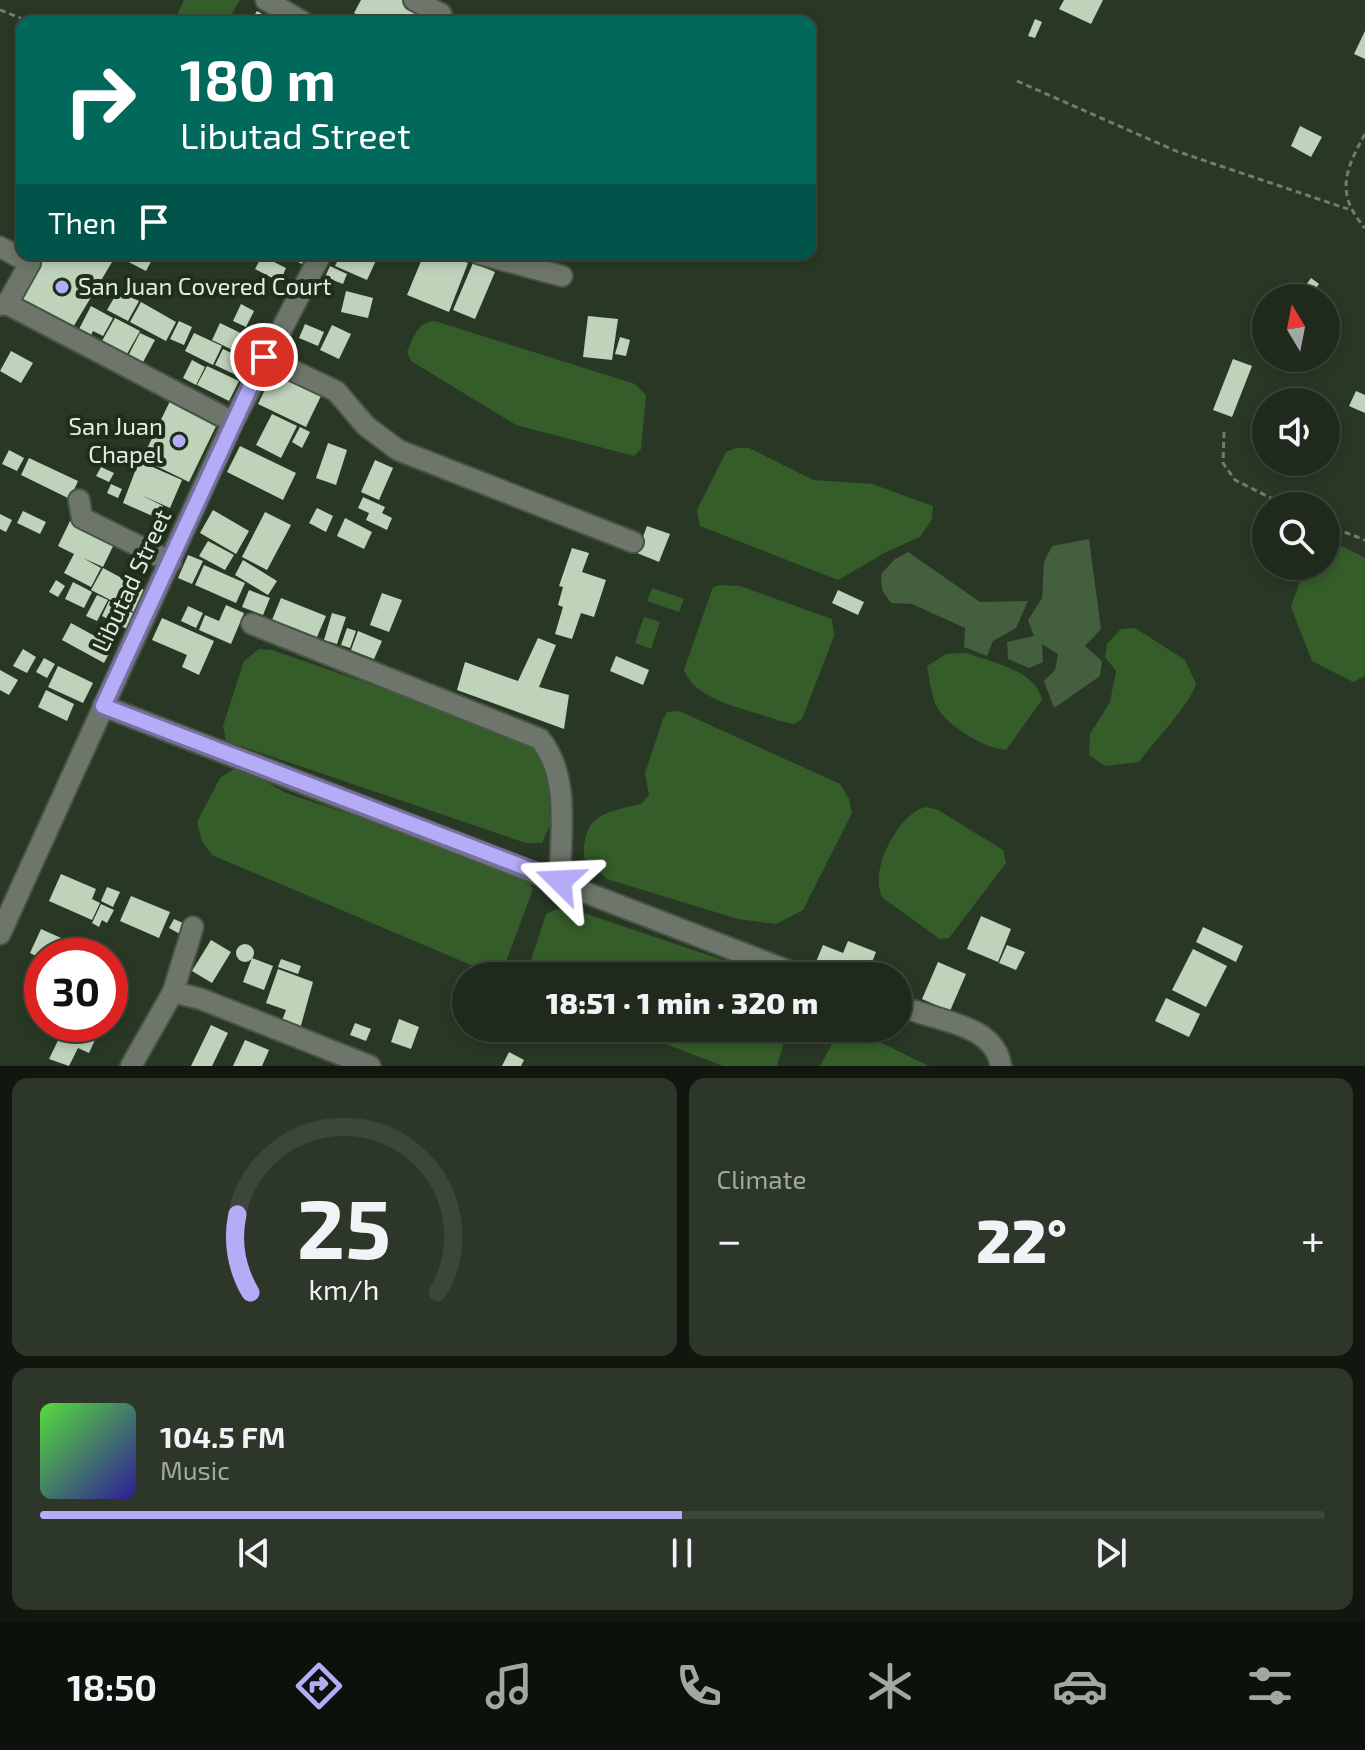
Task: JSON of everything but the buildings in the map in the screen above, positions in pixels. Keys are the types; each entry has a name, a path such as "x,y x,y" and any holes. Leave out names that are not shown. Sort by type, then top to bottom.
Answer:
{"street":[{"path":"266,0 293,16"},
{"path":"414,0 442,12"},
{"path":"24,260 30,263 3,305 233,422"},
{"name":"Libutad Street","path":"0,934 233,422 264,357 318,260"},
{"path":"502,260 562,276"},
{"path":"264,357 336,391 366,426 398,450 633,542"},
{"path":"79,500 82,518 171,562"},
{"path":"252,624 540,739 554,756 560,780 560,881"},
{"path":"103,706 766,962"},
{"path":"131,1066 173,992 193,927"},
{"path":"173,992 201,999 370,1066"},
{"path":"915,1011 987,1037 999,1052 1001,1066"}],"path":[{"path":"1017,81 1176,151 1348,209 1365,228"},
{"path":"1348,209 1346,167 1365,134"},
{"path":"1224,432 1223,463 1235,480 1259,492"},
{"path":"1340,530 1365,540"}],"shaded area":[{"path":"184,0 240,0 231,16 177,16"},
{"path":"435,321 635,384 646,395 641,449 634,456 516,425 411,361 407,352 417,331 424,324"},
{"path":"749,448 813,480 872,484 933,506 932,519 920,537 886,552 838,580 700,526 697,510 726,452"},
{"path":"1089,539 1101,629 1085,646 1102,661 1100,676 1054,708 1044,681 1055,670 1058,654 1042,644 1043,662 1029,668 1008,659 1007,642 1034,636 1028,620 1042,598 1044,562 1052,546"},
{"path":"1340,546 1365,558 1365,676 1353,682 1312,661 1291,607 1300,580 1340,580"},
{"path":"908,552 980,602 1028,601 1016,628 993,641 987,656 964,647 965,628 912,604 891,603 882,590 881,574 895,559"},
{"path":"740,586 832,619 834,636 802,719 794,724 711,697 690,681 684,670 713,587"},
{"path":"652,588 684,599 679,612 647,601"},
{"path":"644,617 660,622 651,649 635,643"},
{"path":"1135,628 1185,660 1196,684 1179,713 1139,762 1105,766 1089,755 1090,734 1110,702 1116,671 1105,657 1107,644 1121,629"},
{"path":"259,649 272,650 530,740 547,756 550,825 542,843 526,843 226,741 223,726 244,661"},
{"path":"967,653 1012,669 1031,681 1038,690 1042,700 1006,750 988,746 969,736 950,723 936,705 927,666 946,654"},
{"path":"679,711 840,784 849,799 852,813 803,910 776,924 738,919 607,879 584,858 584,843 592,824 607,813 641,804 649,795 645,773 663,719 667,712"},
{"path":"232,770 245,770 286,793 523,872 533,889 506,962 464,962 212,855 202,841 197,822 220,778"},
{"path":"926,807 938,810 1003,850 1006,863 949,938 940,939 883,898 879,887 882,860 888,845 905,820"},
{"path":"557,909 575,910 729,962 531,962 546,914"},
{"path":"660,1042 784,1042 777,1066 723,1066"},
{"path":"833,1042 879,1042 929,1066 820,1066"}],"place":[{"name":"San Juan Covered Court","path":"62,287"},
{"name":"San Juan Chapel","path":"179,441"}],"route":[{"path":"264,357 103,706 560,881"}]}
